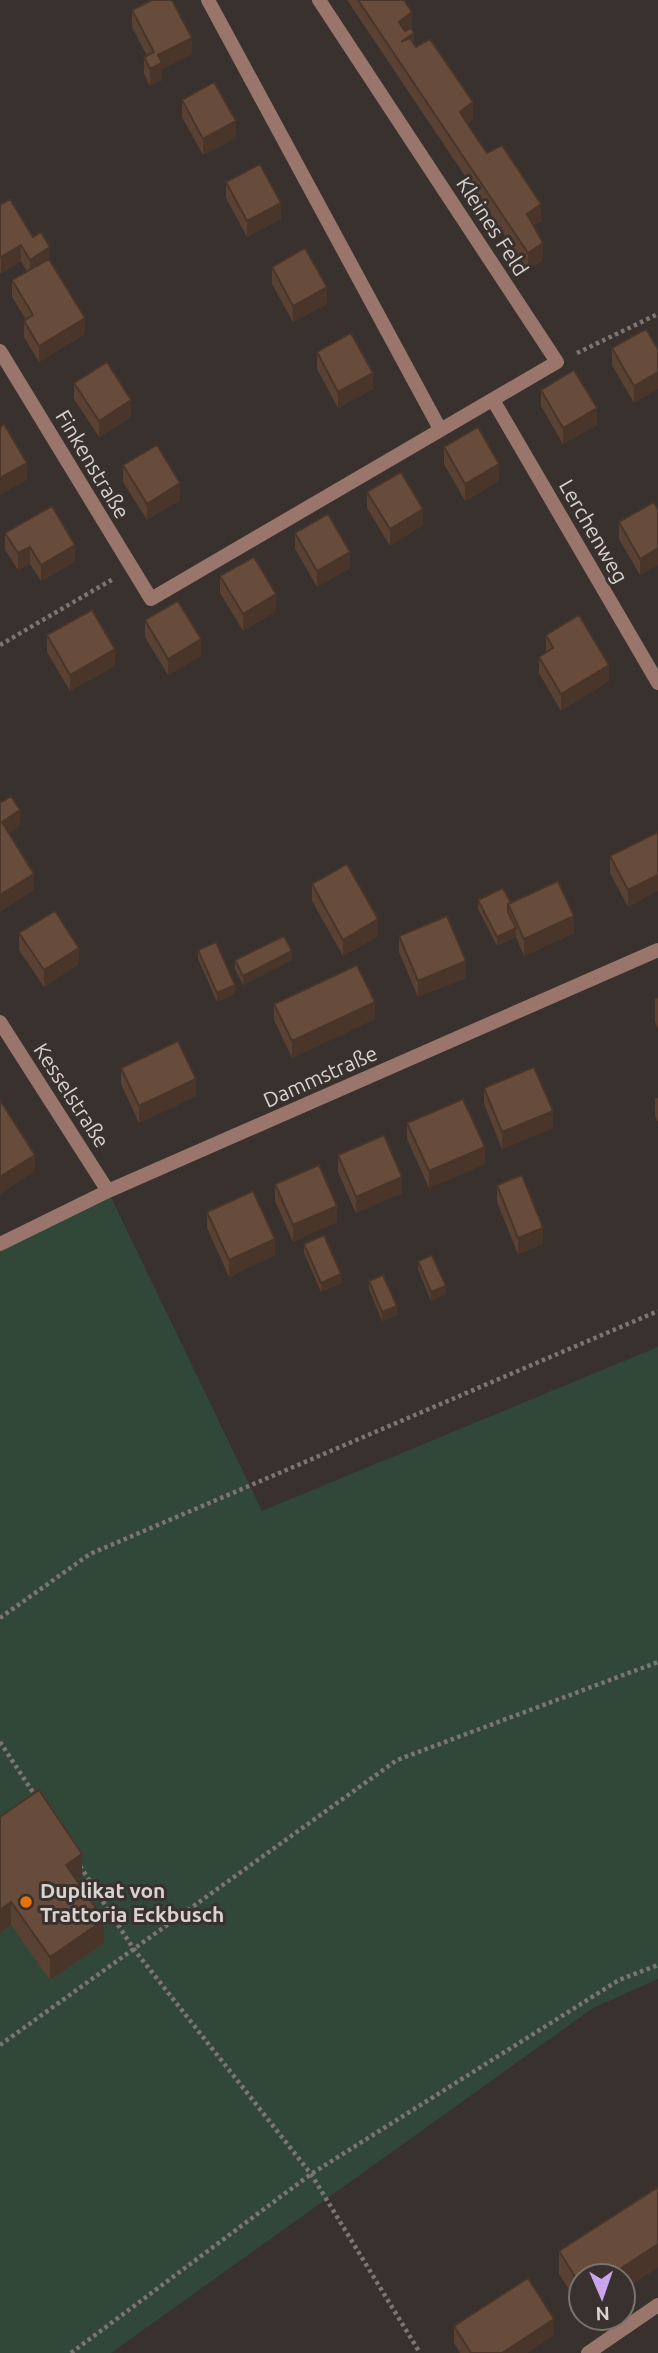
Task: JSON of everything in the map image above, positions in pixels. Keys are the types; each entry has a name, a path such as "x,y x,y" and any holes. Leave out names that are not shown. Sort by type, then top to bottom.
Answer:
{"street":[{"path":"208,0 440,429 557,362"},
{"name":"Kleines Feld","path":"319,0 557,362"},
{"name":"Finkenstraße","path":"0,351 151,599 440,429"},
{"name":"Lerchenweg","path":"493,400 658,683"},
{"name":"Dammstraße","path":"0,1244 108,1191 658,950"},
{"name":"Kesselstraße","path":"0,1022 108,1191"},
{"path":"588,2353 658,2305"}],"path":[{"path":"557,362 658,314"},
{"path":"0,645 132,568"},
{"path":"0,1618 90,1554 658,1311"},
{"path":"0,2045 397,1760 658,1662"},
{"path":"0,1742 37,1799"},
{"path":"74,1856 133,1948 311,2174 420,2353"},
{"path":"71,2353 311,2174 619,1980 658,1965"}],"green space":[{"path":"108,1191 262,1511 658,1347 658,1979 593,2008 111,2353 0,2353 0,1249"}],"building":[{"path":"152,0 172,0 192,38 158,55 162,63 150,69 144,57 154,52 132,10"},
{"path":"358,0 404,0 412,12 399,22 405,31 411,28 414,33 401,42 410,38 416,47 430,39 473,102 460,112 476,137 487,153 502,145 541,204 527,214 543,243 528,253"},
{"path":"214,82 236,121 203,139 182,100"},
{"path":"260,164 281,203 247,221 226,182"},
{"path":"10,199 33,237 41,232 50,247 30,260 21,245 1,257 0,255 0,205"},
{"path":"305,248 327,287 293,306 272,267"},
{"path":"49,259 85,318 39,346 24,321 33,315 12,280"},
{"path":"646,329 658,349 658,372 634,386 612,348"},
{"path":"351,333 373,373 338,392 317,352"},
{"path":"107,362 131,400 99,421 74,383"},
{"path":"574,370 597,408 563,428 541,390"},
{"path":"4,424 27,463 0,478 0,427"},
{"path":"478,427 499,464 465,484 444,447"},
{"path":"157,445 180,483 147,504 123,465"},
{"path":"401,472 423,509 390,529 367,492"},
{"path":"654,502 658,510 658,548 640,559 619,522"},
{"path":"52,506 75,545 41,565 30,547 18,553 5,533"},
{"path":"328,514 350,552 317,571 295,533"},
{"path":"254,557 276,594 243,614 220,576"},
{"path":"178,601 201,639 168,659 145,620"},
{"path":"92,610 115,649 70,675 47,635"},
{"path":"579,615 609,665 561,694 539,657 553,648 546,635"},
{"path":"11,796 20,810 2,822 34,874 0,895 0,803"},
{"path":"658,832 658,875 628,890 610,856"},
{"path":"347,864 378,919 343,940 312,884"},
{"path":"558,881 574,916 524,939 508,904"},
{"path":"503,888 511,903 508,904 508,912 516,928 497,937 478,900"},
{"path":"55,911 79,948 44,970 19,933"},
{"path":"447,916 466,961 418,981 399,936"},
{"path":"284,936 292,951 243,976 235,960"},
{"path":"216,942 235,985 217,993 198,950"},
{"path":"357,965 375,1002 292,1041 274,1004"},
{"path":"178,1041 196,1079 139,1106 121,1068"},
{"path":"534,1067 553,1111 502,1132 484,1088"},
{"path":"463,1099 485,1147 429,1171 407,1123"},
{"path":"0,1100 35,1155 0,1177"},
{"path":"384,1135 402,1177 356,1197 338,1155"},
{"path":"319,1165 337,1206 293,1225 275,1184"},
{"path":"522,1175 543,1228 518,1238 497,1185"},
{"path":"253,1191 275,1239 229,1260 207,1212"},
{"path":"324,1235 341,1274 321,1283 304,1244"},
{"path":"432,1255 446,1286 431,1292 418,1261"},
{"path":"383,1275 397,1306 382,1312 369,1281"},
{"path":"39,1790 82,1854 66,1865 104,1920 50,1957 11,1902 0,1910 0,1817"},
{"path":"658,2187 658,2244 630,2262 567,2264 559,2251"},
{"path":"528,2278 554,2319 502,2353 471,2353 454,2326"}],"place":[{"name":"Duplikat von Trattoria Eckbusch","path":"26,1902"}]}
